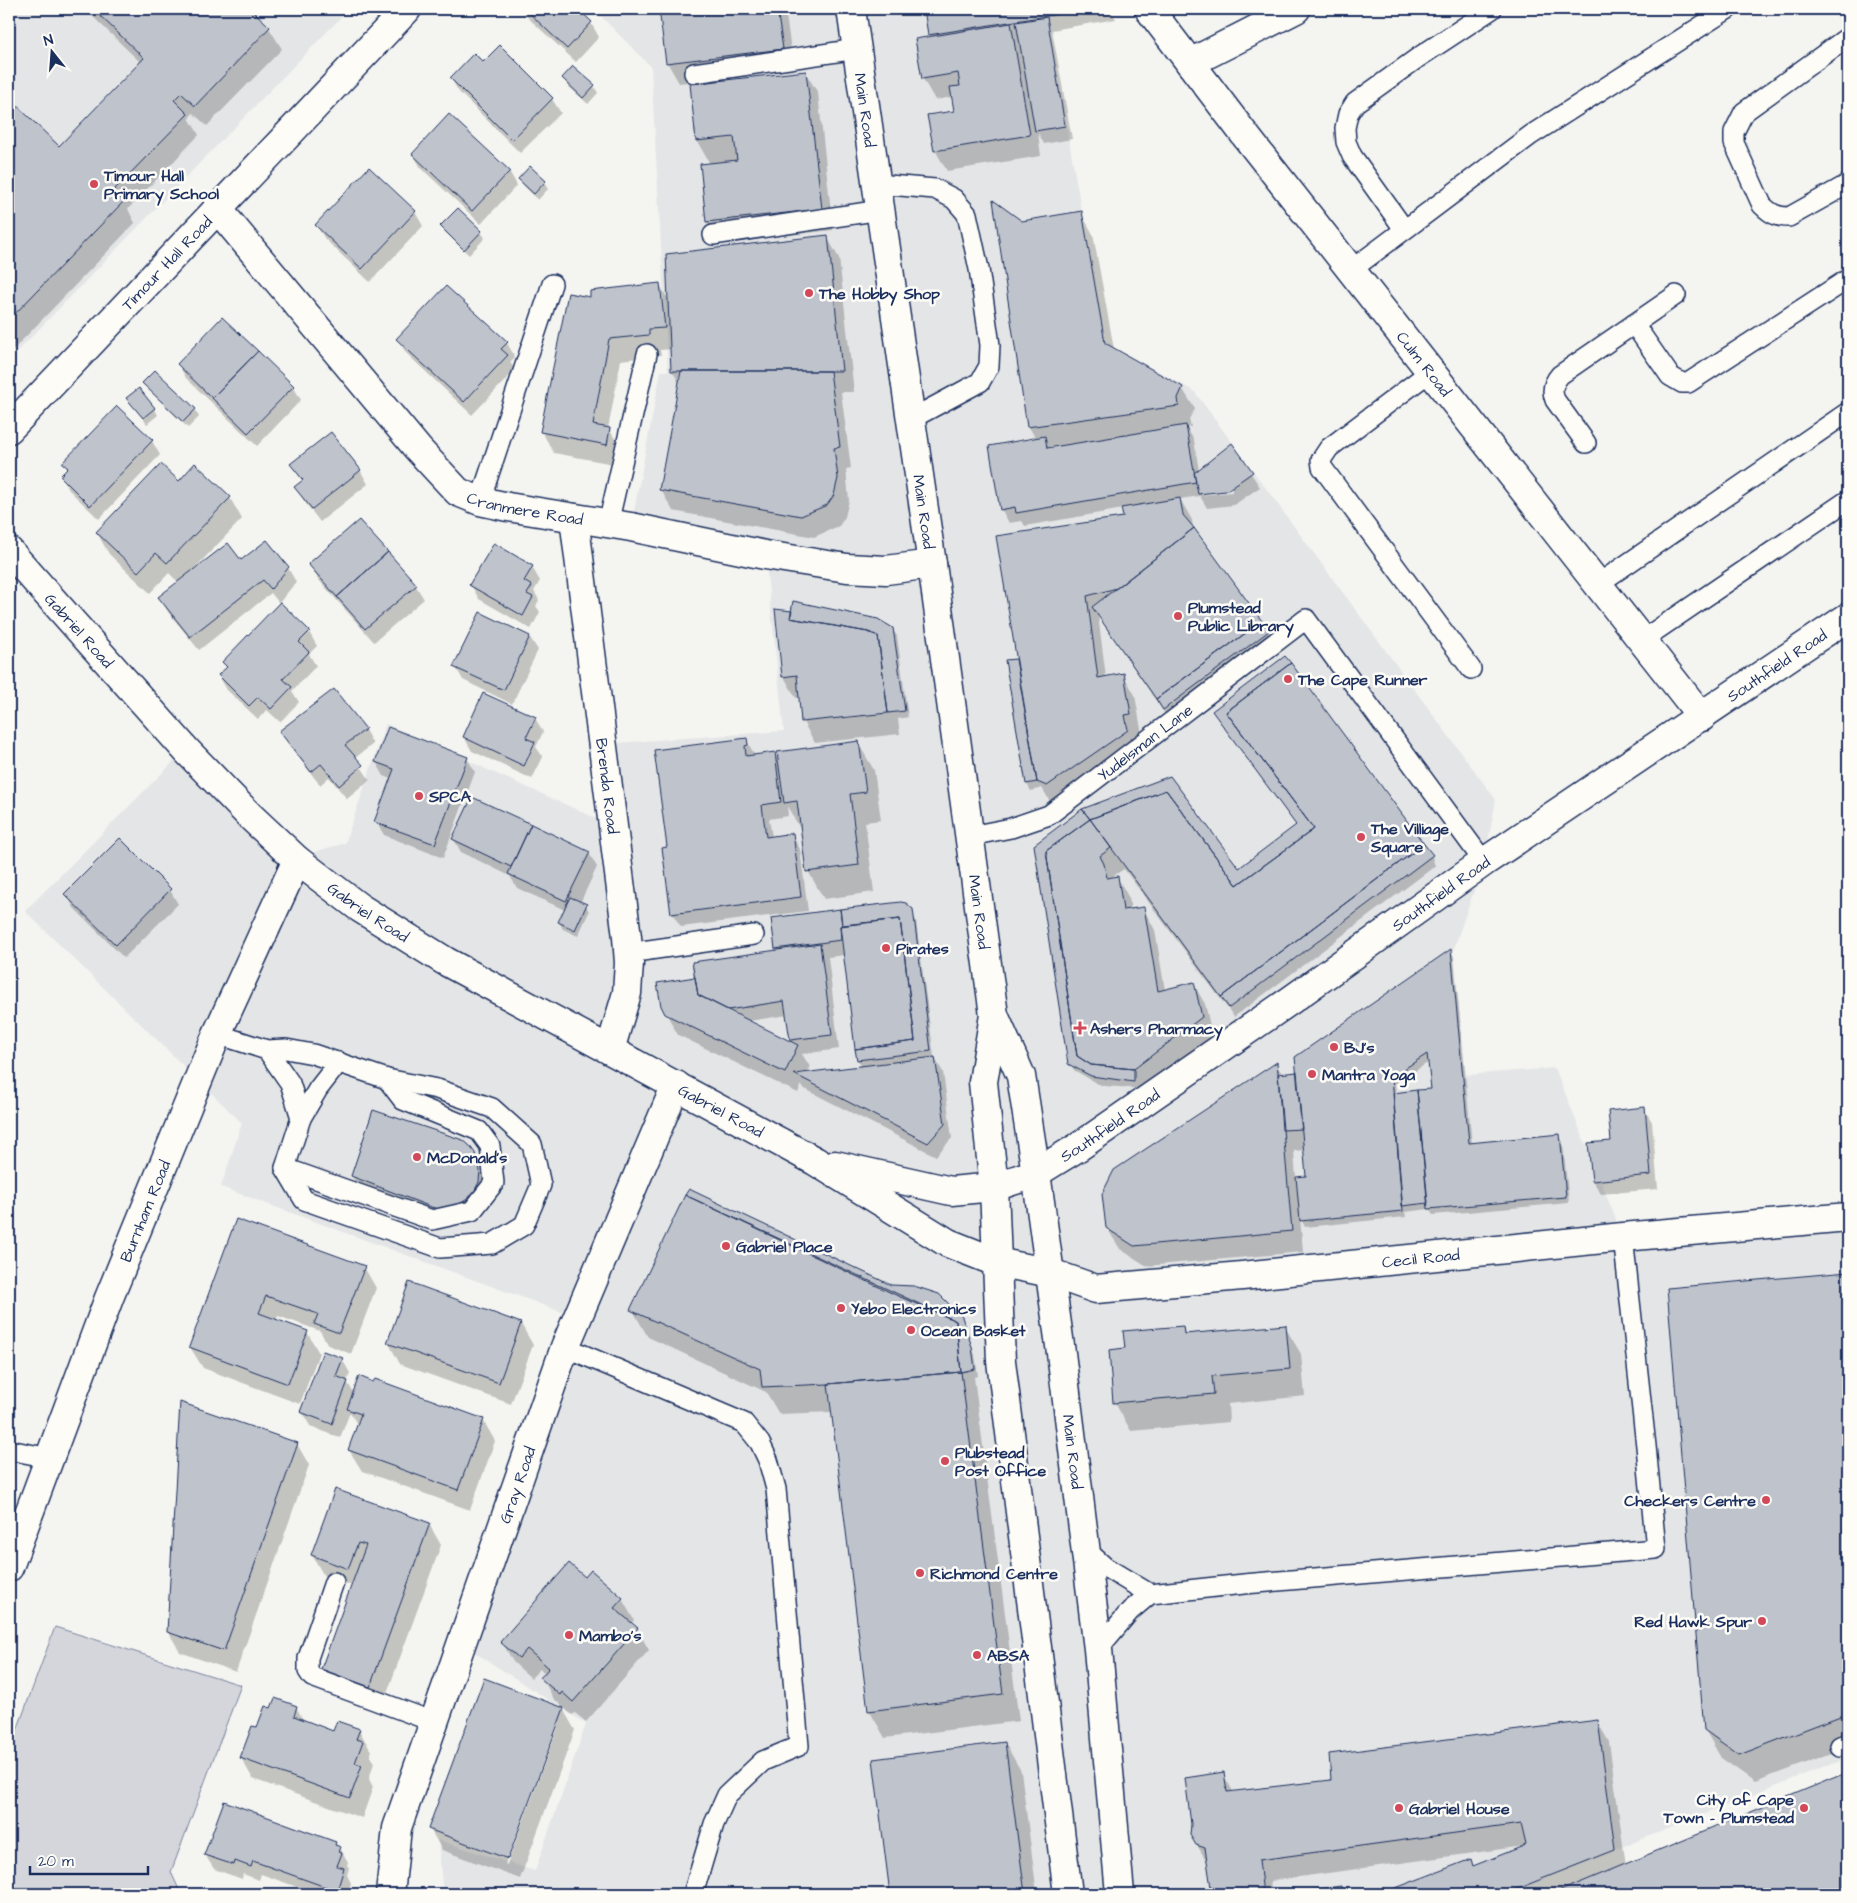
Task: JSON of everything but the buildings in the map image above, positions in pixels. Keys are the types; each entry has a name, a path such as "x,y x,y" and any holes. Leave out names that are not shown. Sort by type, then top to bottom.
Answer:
{"street":[{"name":"Timour Hall Road","path":"9,429 217,208 302,122 407,9"},
{"name":"Main Road","path":"851,9 932,564 994,1015 1021,1076 1036,1173 1098,1649 1120,1894"},
{"name":"Culm Road","path":"1150,9 1190,64 1702,717"},
{"path":"1190,64 1296,9"},
{"name":"Cranmere Road","path":"217,208 418,449 458,492 480,501 765,555 848,568 886,570 932,564"},
{"name":"Brenda Road","path":"574,518 628,953 627,993 610,1050"},
{"name":"Gabriel Road","path":"9,551 187,751 249,815 297,860 360,908 445,961 550,1016 815,1161 948,1243 996,1262"},
{"name":"Southfield Road","path":"1036,1173 1080,1146 1292,1000 1484,862 1848,617"},
{"name":"Burnham Road","path":"9,1567 110,1298 217,1034 297,860"},
{"name":"Main Road","path":"994,1015 983,1082 994,1187 1001,1361 1068,1894"},
{"name":"Gray Road","path":"390,1894 397,1828 565,1346 676,1085"},
{"name":"Gabriel Road","path":"815,1161 951,1190 994,1187 1036,1173"},
{"name":"Cecil Road","path":"996,1262 1050,1273 1096,1288 1242,1276 1848,1216"}],"lane":[{"path":"1404,229 1352,156 1346,142 1345,128 1348,114 1355,103 1419,57 1492,9"},
{"path":"1351,270 1539,130 1728,9"},
{"path":"1848,37 1744,112 1734,132 1734,143 1762,205 1770,213 1780,217 1789,217 1848,184"},
{"path":"694,73 857,50"},
{"path":"877,184 935,189 954,199 967,214 979,268 990,345 989,366 980,382 911,419"},
{"path":"713,235 881,210"},
{"path":"1634,324 1670,376 1682,382 1688,382 1695,380 1848,279"},
{"path":"480,501 552,284"},
{"path":"1586,443 1555,400 1552,394 1552,387 1560,375 1676,295"},
{"path":"608,524 647,354"},
{"path":"1431,371 1328,448 1321,460 1322,467 1471,670"},
{"path":"1598,584 1848,412"},
{"path":"1642,640 1848,500"},
{"name":"Yudelsman Lane","path":"970,836 1010,828 1049,815 1306,619 1484,862"},
{"path":"628,953 754,936"},
{"path":"217,1034 268,1050 286,1049 299,1051 340,1062 387,1079 437,1089 492,1108 532,1144 541,1185 524,1225 492,1244 440,1248 304,1200 285,1168 301,1118 318,1089 340,1062"},
{"path":"268,1050 290,1083 301,1118"},
{"path":"285,1168 432,1220 472,1211 494,1183 490,1146 479,1131 402,1100 387,1079"},
{"path":"1098,1649 1130,1611 1150,1594 1656,1549 1623,1237"},
{"path":"565,1346 744,1423 760,1443 768,1460 776,1489 798,1746 763,1760 727,1795 714,1824 693,1894"},
{"path":"9,1450 50,1458"},
{"path":"1085,1549 1111,1571 1150,1594"},
{"path":"334,1582 308,1658 308,1671 312,1677 434,1722"}],"shaded area":[{"name":"Timour Hall Primary School","path":"9,9 349,9 9,360"},
{"path":"594,9 1095,9 1047,17 1105,343 1194,391 1496,800 1484,862 1453,951 1466,1075 1555,1068 1623,1237 1848,1217 1848,1757 1504,1894 443,1894 438,1840 535,1871 586,1724 463,1645 578,1318 221,1187 242,1123 25,911 188,747 297,857 345,843 386,724 613,826 603,744 784,731 765,555 631,527 661,371 668,371 651,67"},
{"path":"55,1627 241,1685 171,1872 181,1894 9,1894 9,1752"}],"place":[{"name":"Timour Hall Primary School","path":"94,184"},
{"name":"The Hobby Shop","path":"809,293"},
{"name":"Plumstead Public Library","path":"1178,616"},
{"name":"The Cape Runner","path":"1288,679"},
{"name":"SPCA","path":"419,796"},
{"name":"The Villiage Square","path":"1361,837"},
{"name":"Pirates","path":"886,948"},
{"name":"Ashers Pharmacy","path":"1080,1028"},
{"name":"BJ's","path":"1334,1047"},
{"name":"Mantra Yoga","path":"1312,1074"},
{"name":"McDonald's","path":"417,1157"},
{"name":"Gabriel Place","path":"726,1246"},
{"name":"Yebo Electronics","path":"841,1308"},
{"name":"Ocean Basket","path":"911,1330"},
{"name":"Plubstead Post Office","path":"945,1461"},
{"name":"Checkers Centre","path":"1766,1500"},
{"name":"Richmond Centre","path":"920,1573"},
{"name":"Red Hawk Spur","path":"1762,1621"},
{"name":"Mambo's","path":"569,1635"},
{"name":"ABSA","path":"977,1655"},
{"name":"Gabriel House","path":"1399,1808"},
{"name":"City of Cape Town - Plumstead","path":"1804,1808"}]}
